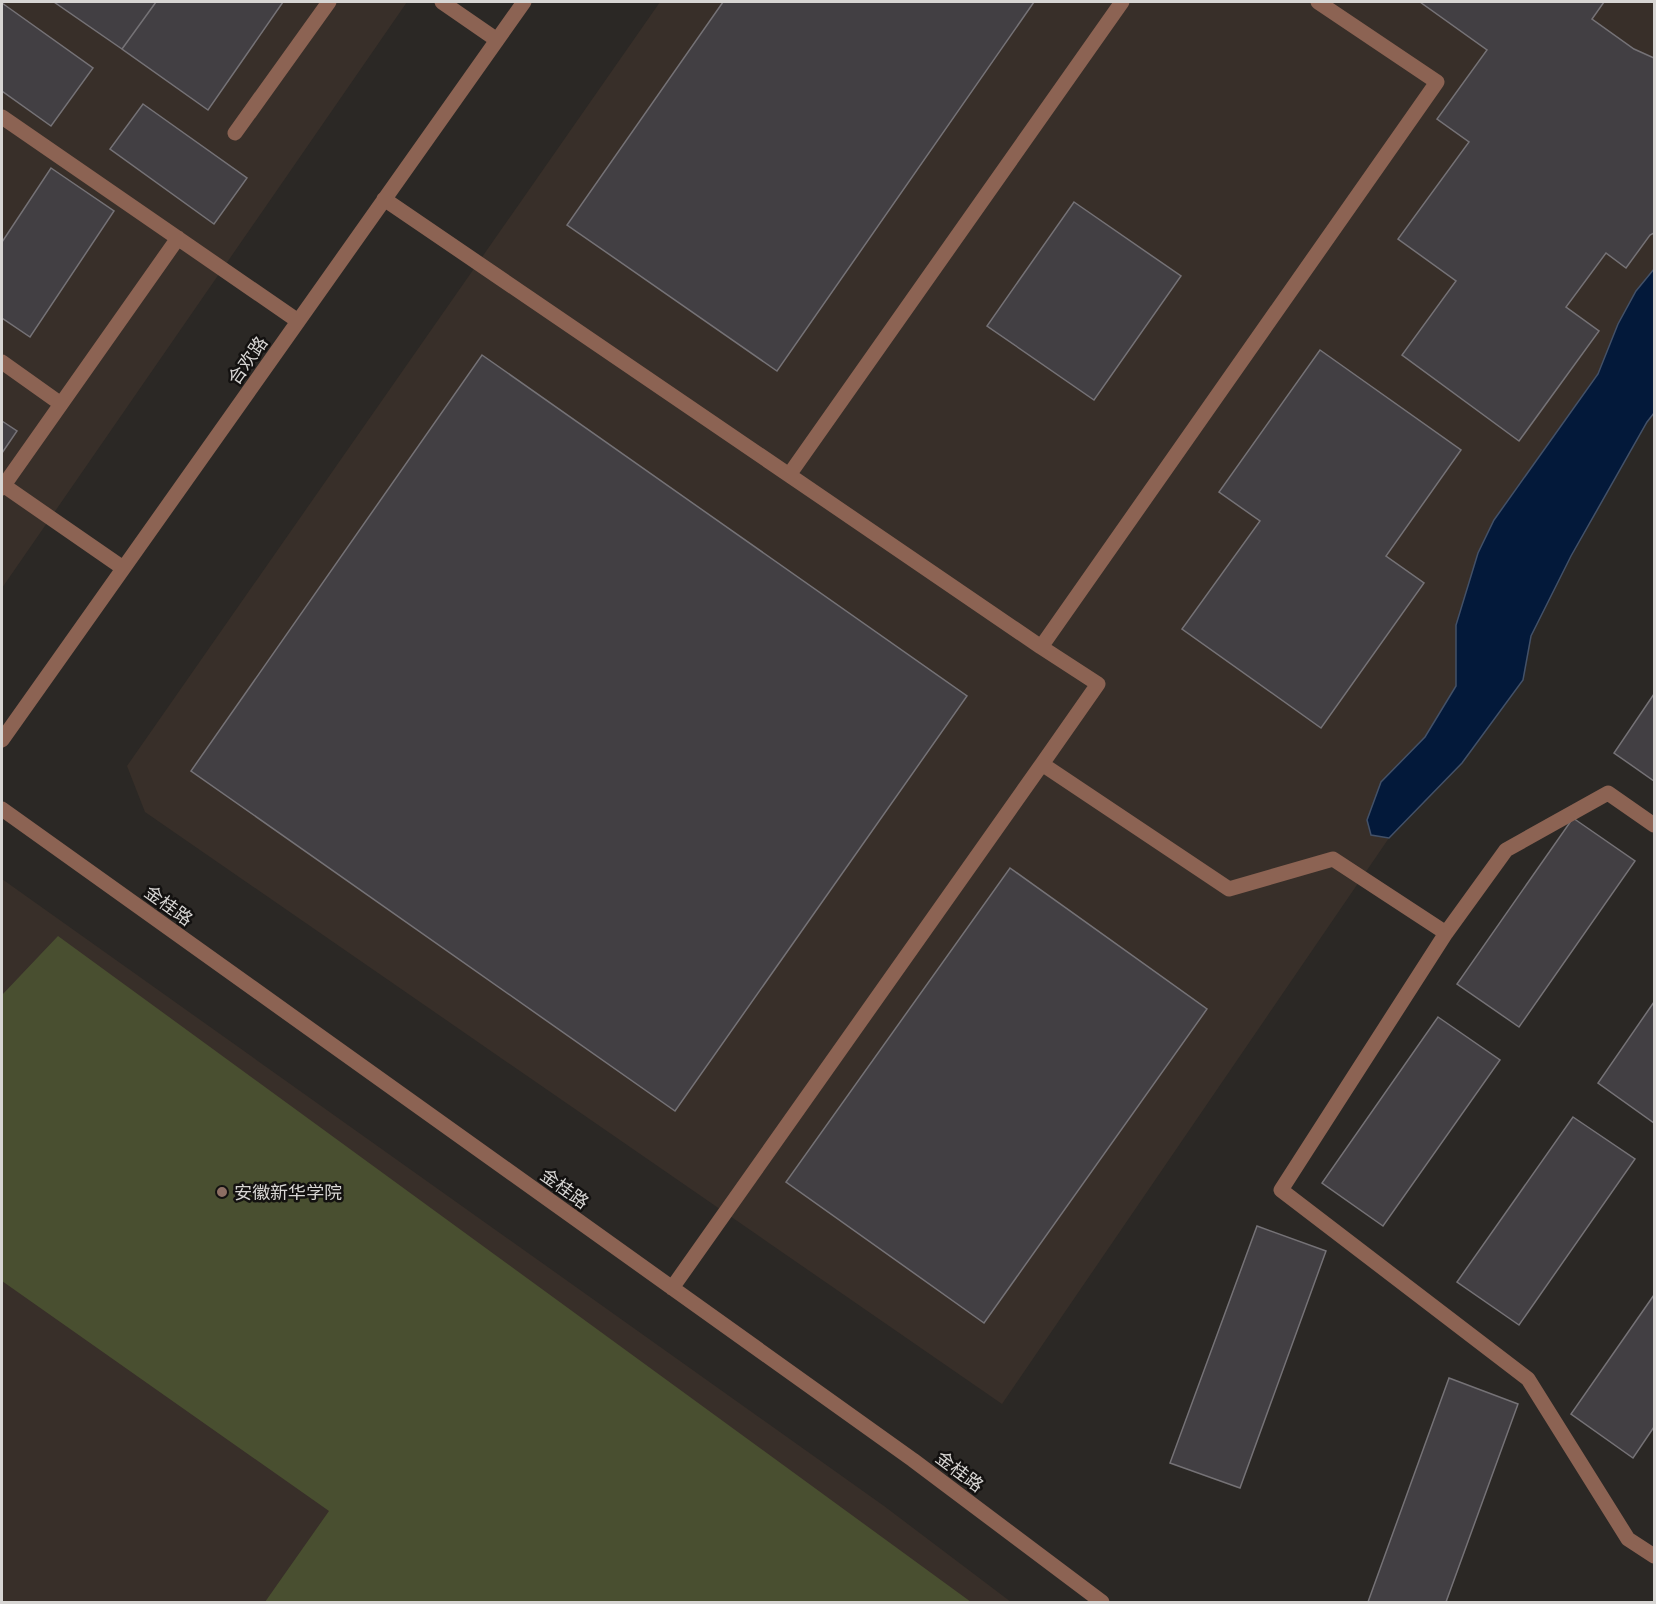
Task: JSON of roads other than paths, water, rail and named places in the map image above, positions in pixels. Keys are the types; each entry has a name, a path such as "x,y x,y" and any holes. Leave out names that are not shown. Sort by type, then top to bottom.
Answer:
{"street":[{"path":"235,133 329,2"},
{"path":"442,2 496,40"},
{"name":"合欢路","path":"2,740 524,2"},
{"path":"789,475 1122,2"},
{"path":"1041,646 1437,82 1318,2"},
{"path":"2,117 298,321"},
{"path":"384,199 1098,684 672,1288"},
{"path":"123,568 2,486 178,238"},
{"path":"2,362 61,404"},
{"path":"1042,764 1229,889 1334,859 1446,933"},
{"path":"1654,825 1608,793 1506,850 1446,933 1281,1190 1528,1379 1628,1539 1654,1556"},
{"name":"金桂路","path":"2,809 913,1460 1101,1602"}],"water":[{"path":"1654,269 1654,413 1571,556 1531,636 1523,680 1462,763 1389,838 1371,835 1367,820 1381,782 1425,737 1456,686 1456,625 1478,553 1494,520 1598,374 1618,324 1636,291"}],"place":[{"name":"安徽新华学院","path":"222,1192"}]}
